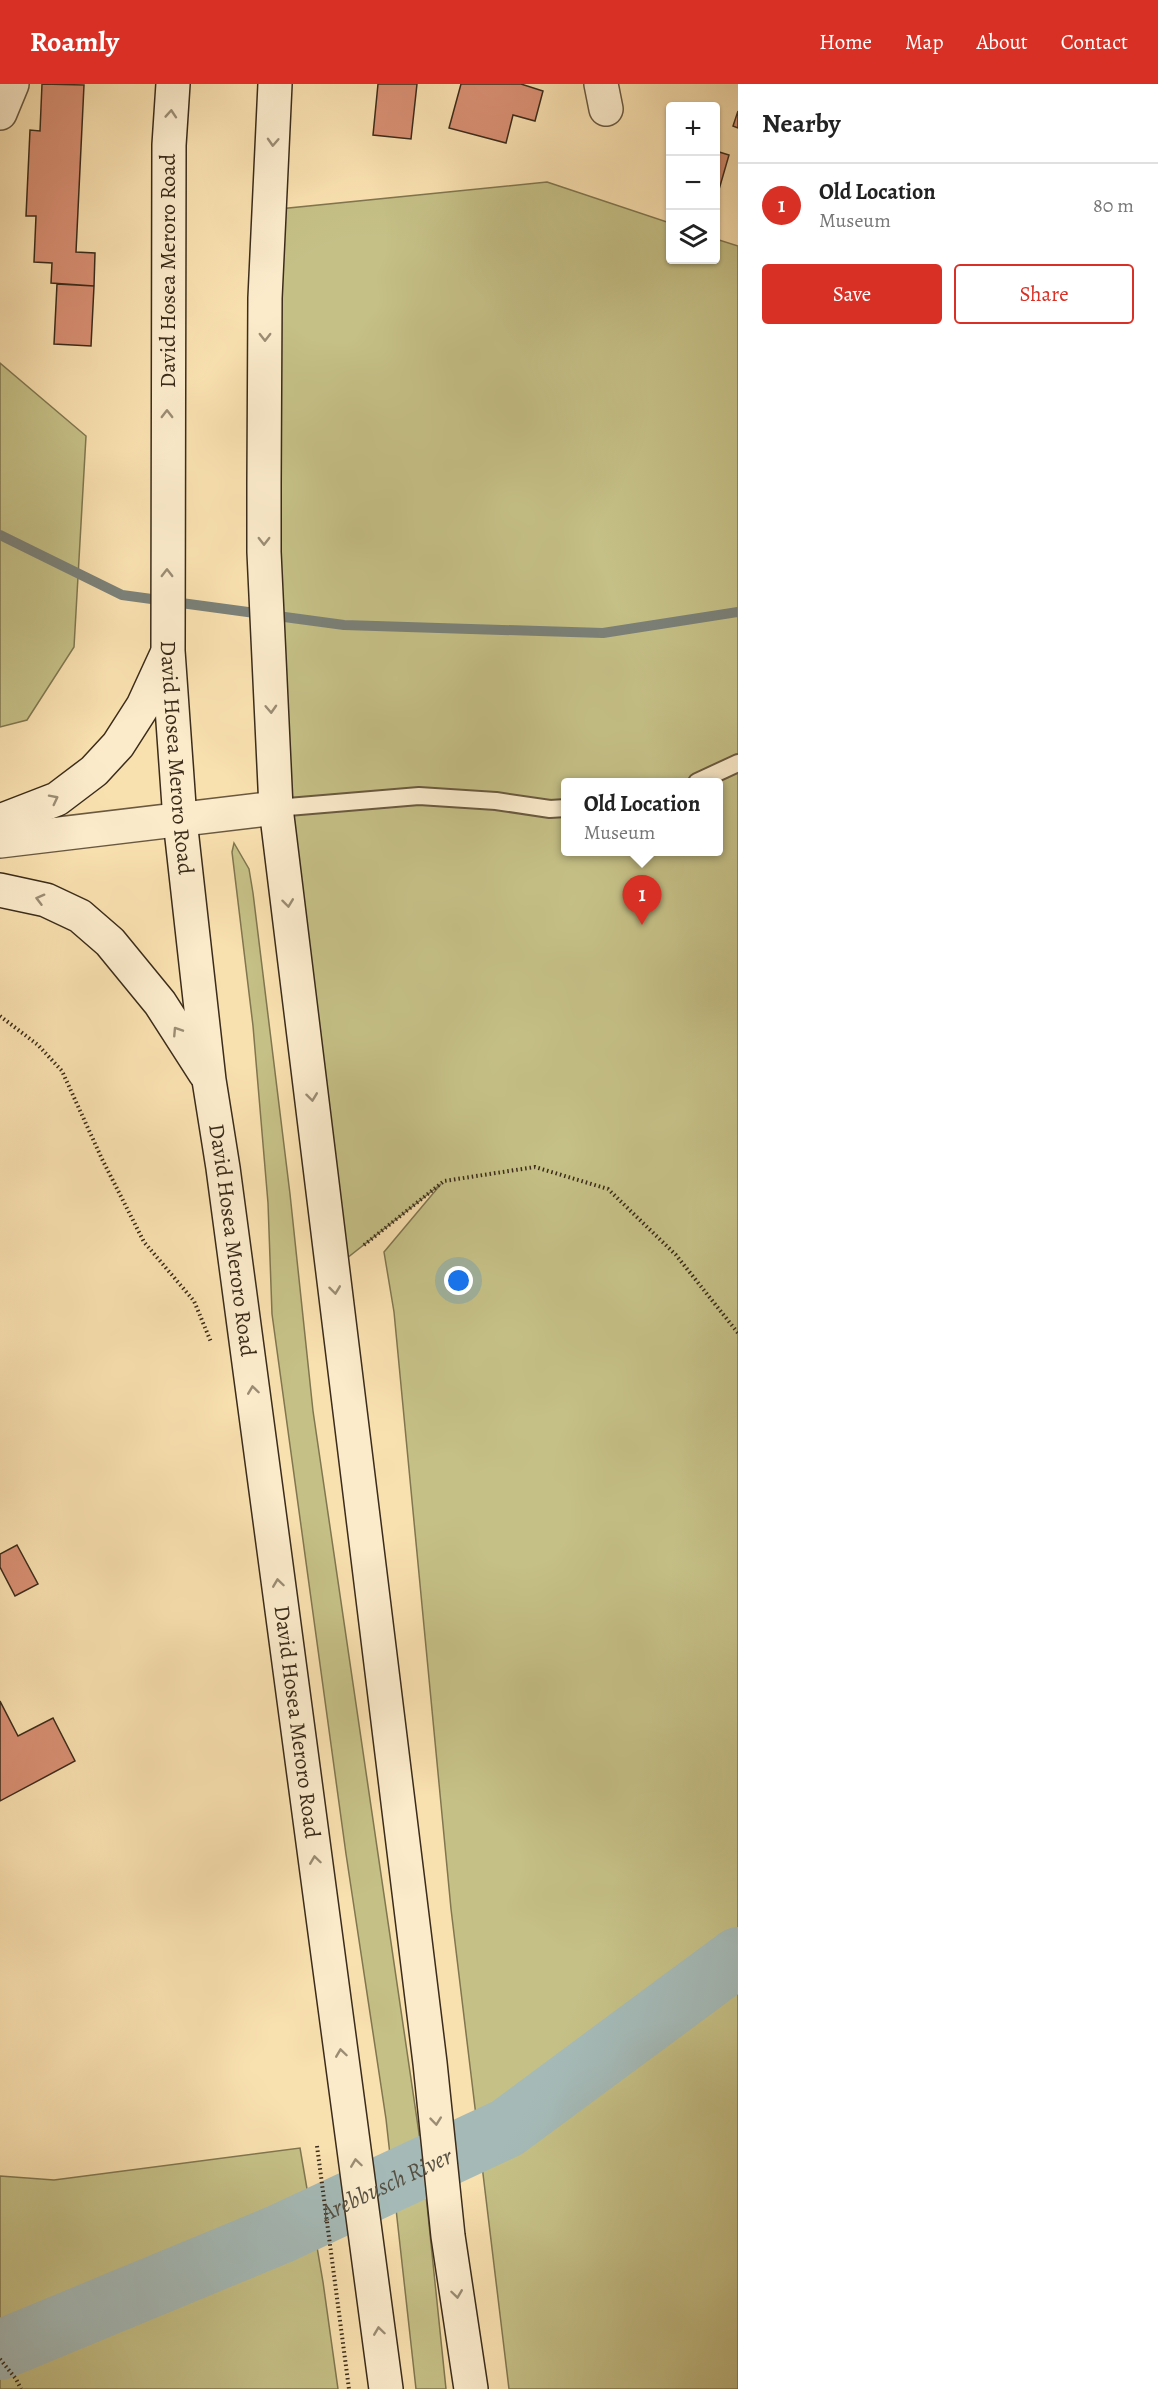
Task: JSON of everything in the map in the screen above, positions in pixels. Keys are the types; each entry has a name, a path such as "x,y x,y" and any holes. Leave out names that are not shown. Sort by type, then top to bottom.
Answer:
{"main road":[{"path":"0,113 12,84"},
{"name":"David Hosea Meroro Road","path":"173,84 169,145 167,642 180,820 209,1080 225,1180 386,2389"},
{"path":"275,84 265,298 264,483 268,651 276,808 430,2063 448,2236 471,2389"},
{"path":"0,821 57,799 94,771 118,745 143,706 167,642"},
{"path":"0,840 276,808"},
{"path":"0,890 46,900 72,912 80,916 110,942 160,1003 209,1080"}],"lane":[{"path":"707,778 738,762"},
{"path":"276,808 419,796 561,808"}],"path":[{"path":"0,1016 38,1045 62,1071 102,1159 144,1242 194,1301 214,1351"},
{"path":"333,1269 444,1181 535,1167 608,1189 676,1255 738,1333"},
{"path":"317,2144 349,2389"},
{"path":"0,2359 21,2389"}],"shaded area":[{"path":"547,182 666,222 666,264 720,264 720,240 738,246 738,2389 509,2389 451,1909 394,1312 384,1252 441,1184 333,1269 276,808 269,210"},
{"path":"0,363 86,436 74,647 27,720 0,727"},
{"path":"234,843 249,869 253,893 290,1194 313,1411 421,2147 446,2389 416,2389 386,2119 346,1854 272,1314 268,1203 253,1026 232,852"},
{"path":"300,2148 323,2282 338,2389 0,2389 0,2176 54,2180"}],"building":[{"path":"42,84 84,85 76,252 95,253 94,286 51,283 52,263 34,262 36,216 26,216 30,130 40,131"},
{"path":"378,84 417,84 411,139 373,135"},
{"path":"461,84 521,84 543,91 535,121 513,115 506,143 449,128"},
{"path":"738,111 738,128 733,126"},
{"path":"720,152 729,155 720,186"},
{"path":"57,284 94,286 91,346 54,344"},
{"path":"17,1545 38,1584 15,1596 0,1567 0,1554"},
{"path":"0,1701 18,1736 53,1718 75,1761 0,1801"}],"waterway":[{"path":"0,535 122,595 344,625 603,633 738,612"},
{"name":"Arebbusch River","path":"0,2350 280,2234 507,2128 738,1957"}],"place":[{"name":"Old Location","path":"642,925"}]}
